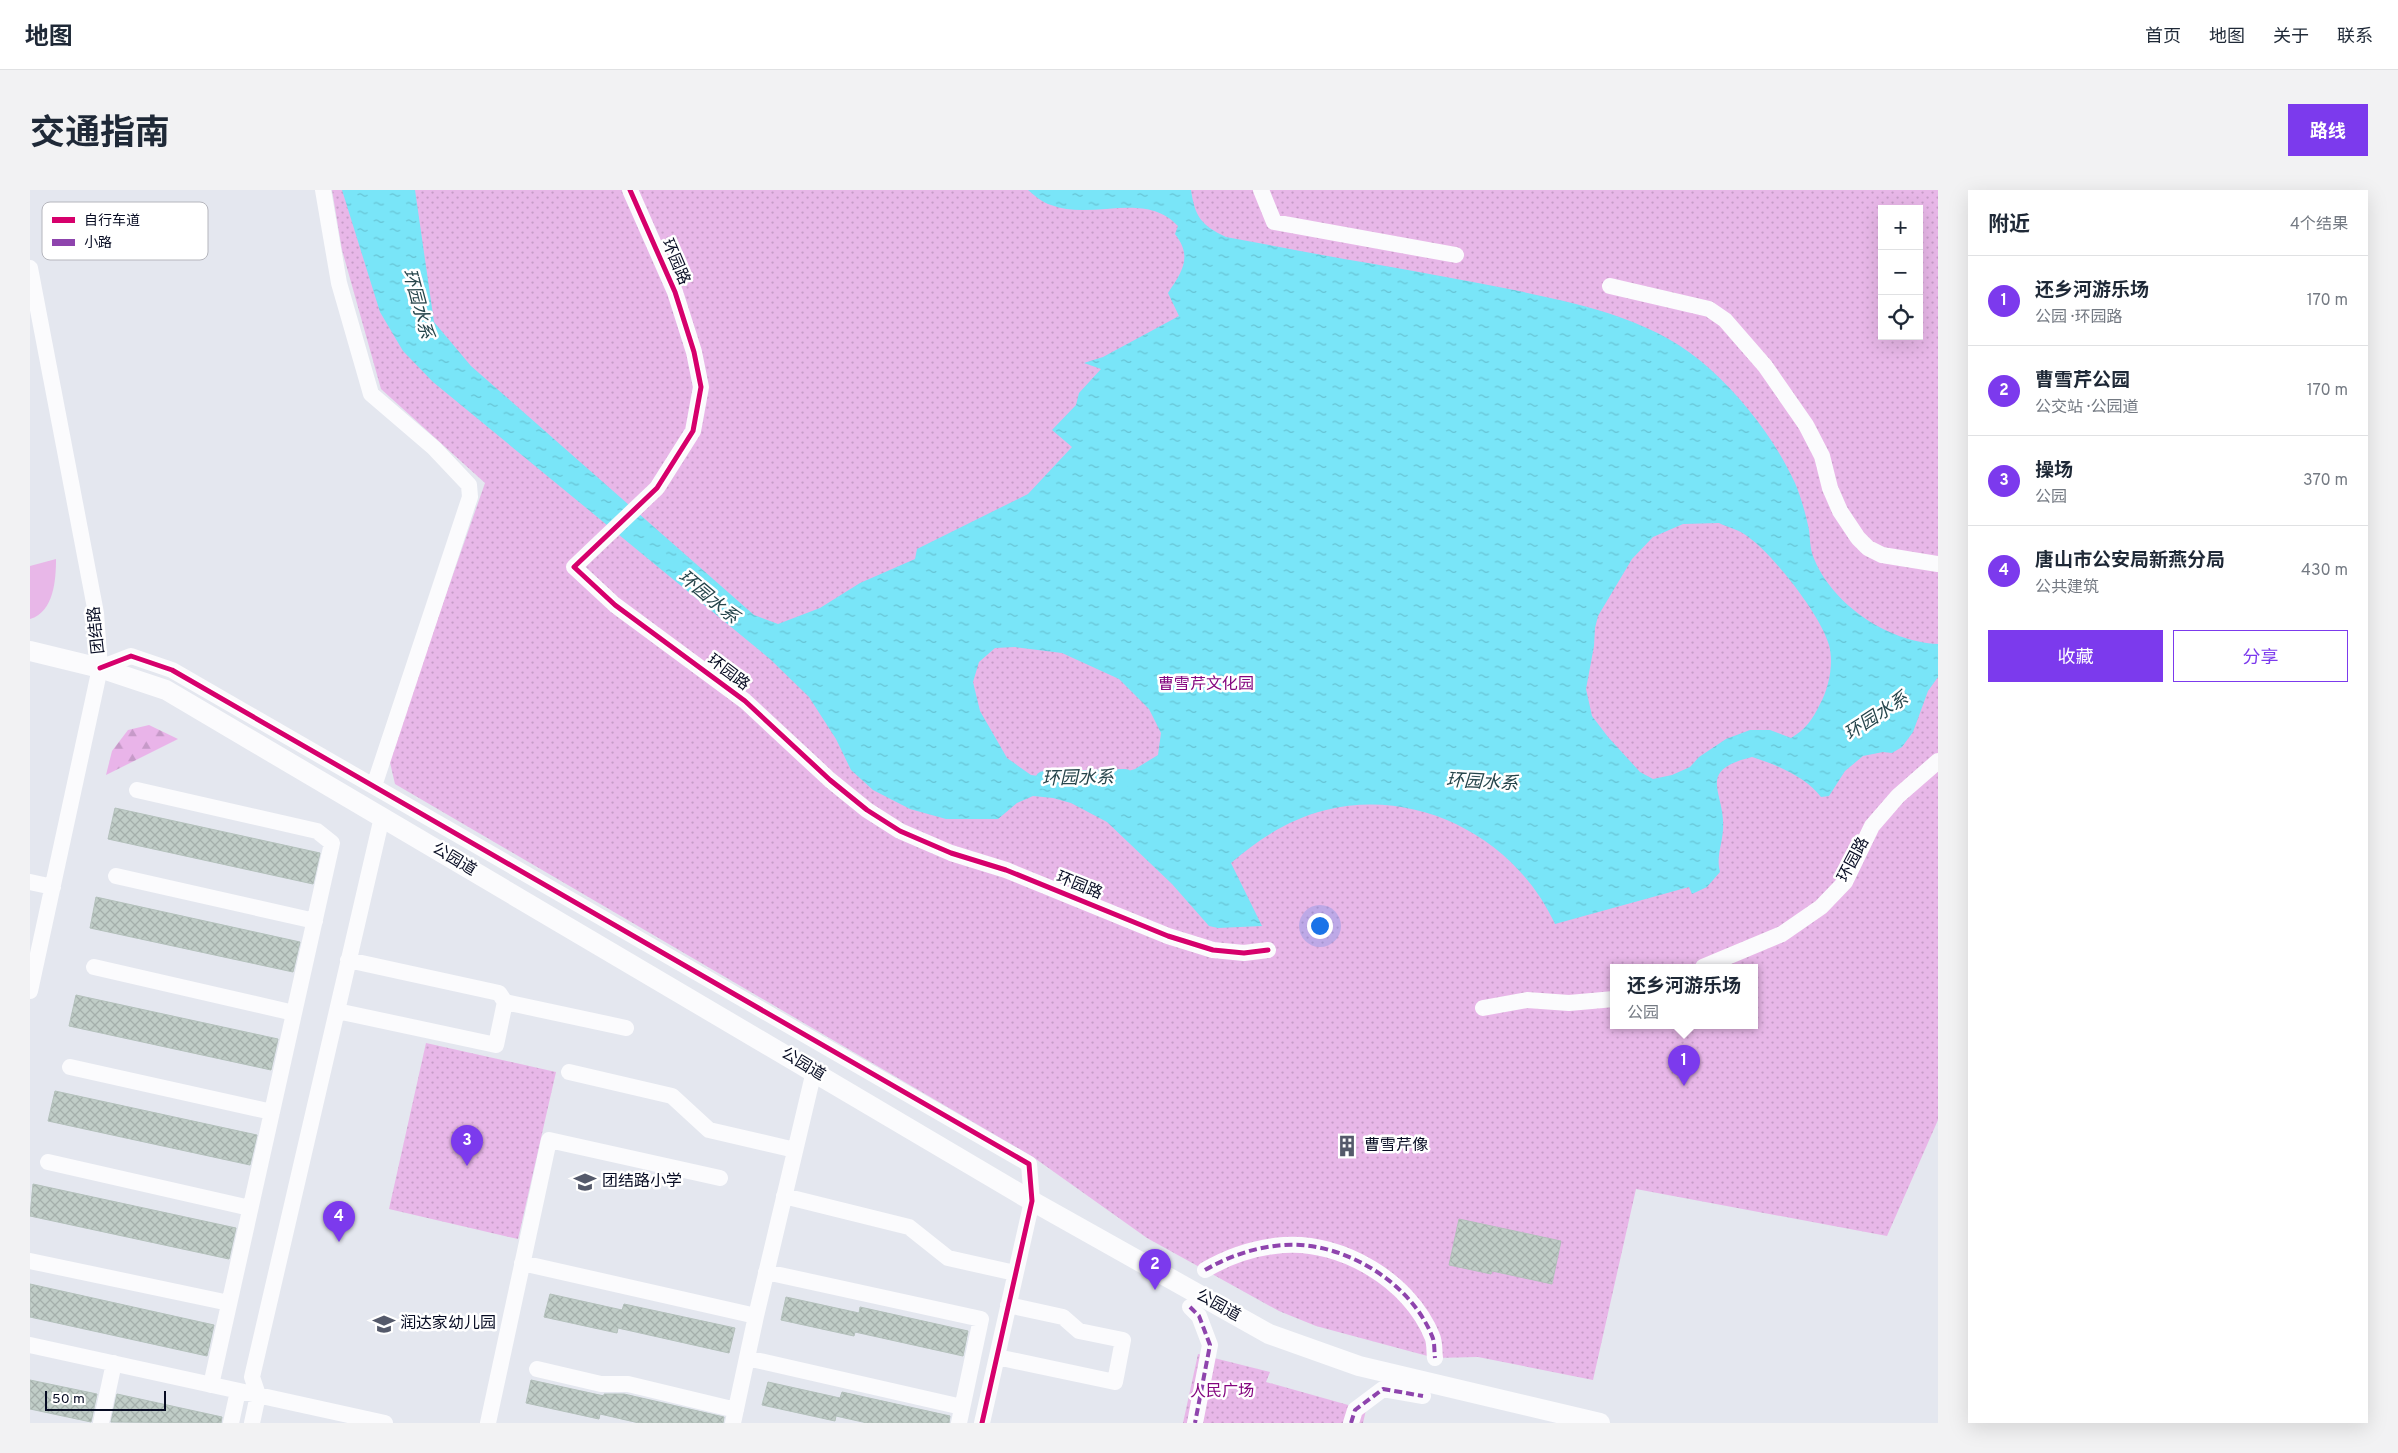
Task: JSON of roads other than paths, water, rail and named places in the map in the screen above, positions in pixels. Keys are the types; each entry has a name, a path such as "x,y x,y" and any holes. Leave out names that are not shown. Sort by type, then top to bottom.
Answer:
{"main road":[{"name":"公园道","path":"30,651 100,668 166,690 1032,1201 1269,1334 1359,1366 1600,1423"}],"street":[{"path":"323,190 339,283 370,394 434,448 469,485 470,497 374,786"},
{"name":"环园路","path":"630,190 674,292 694,352 701,387 693,431 657,488 574,567 622,610 745,701 830,780 867,810 900,832 951,853 1006,870 1168,936 1213,950 1244,952 1268,950"},
{"path":"1261,190 1274,222 1456,255"},
{"name":"团结路","path":"30,268 96,613 100,668 53,887 32,973 30,991"},
{"path":"1610,286 1708,309 1725,320 1765,366 1806,425 1822,456 1830,488 1840,511 1858,538 1868,548 1882,555 1938,564"},
{"path":"100,668 132,656 172,670 1029,1164 1032,1201 982,1423"},
{"name":"环园路","path":"1710,964 1782,934 1821,907 1845,882 1872,826 1898,796 1938,761"},
{"path":"136,790 317,830 332,843 211,1385"},
{"path":"252,1423 258,1395 252,1377 382,816"},
{"path":"116,876 314,921"},
{"path":"30,882 53,887"},
{"path":"348,960 499,993 505,1002 626,1028"},
{"path":"94,966 294,1012"},
{"path":"1483,1008 1527,1000 1569,1003 1610,999"},
{"path":"337,1011 496,1045 505,1002"},
{"path":"70,1067 272,1112"},
{"path":"537,1368 601,1384 628,1384 734,1416 814,1071"},
{"path":"569,1072 672,1096 709,1130 795,1150"},
{"path":"488,1423 549,1140 720,1178"},
{"path":"48,1162 250,1208"},
{"path":"784,1196 908,1227 948,1258 1015,1273"},
{"path":"1205,1270 1224,1259 1258,1249 1286,1245 1316,1248 1346,1256 1374,1270 1402,1292 1417,1309 1433,1338 1435,1358"},
{"path":"30,1261 229,1303"},
{"path":"522,1263 756,1316"},
{"path":"747,1358 960,1415 981,1319 766,1272"},
{"path":"997,1356 1115,1382 1124,1340 1079,1331 1063,1317 1008,1305"},
{"path":"1190,1307 1200,1316 1210,1345 1195,1423"},
{"path":"30,1345 385,1423"},
{"path":"101,1423 114,1363"},
{"path":"1352,1423 1355,1410 1382,1388 1423,1396"},
{"path":"231,1423 238,1391"}],"water":[{"path":"342,190 415,190 434,322 471,366 754,615 778,624 820,608 860,583 915,559 917,549 1028,494 1072,447 1052,430 1076,405 1079,393 1101,369 1084,363 1103,357 1179,316 1168,293 1178,278 1184,264 1184,257 1180,242 1175,234 1178,226 1165,215 1150,210 1134,208 1067,209 1045,203 1028,190 1191,190 1197,214 1205,224 1226,237 1514,290 1593,308 1643,326 1689,352 1723,381 1769,436 1795,483 1805,512 1813,556 1821,573 1833,590 1847,604 1881,628 1919,642 1938,644 1938,677 1928,691 1913,732 1902,747 1892,753 1883,752 1863,756 1845,771 1829,796 1821,797 1799,777 1780,767 1752,757 1723,769 1718,776 1717,784 1723,817 1719,861 1720,872 1707,887 1692,894 1689,887 1555,924 1538,894 1516,867 1490,845 1461,826 1429,814 1396,806 1361,805 1326,810 1299,819 1275,831 1242,854 1231,863 1262,926 1218,928 1209,926 1172,884 1107,822 1071,803 1053,798 1033,796 1017,803 998,819 946,819 910,809 873,790 851,770 836,739 809,697 770,659 433,382 403,351 380,312","holes":["1719,523 1741,532 1755,542 1780,568 1816,617 1829,645 1831,667 1828,683 1823,698 1811,719 1804,728 1791,738 1770,730 1750,730 1726,739 1699,757 1690,767 1672,775 1653,779 1640,772 1608,737 1592,716 1586,689 1598,616 1632,559 1653,537 1683,524","1015,647 1062,653 1119,679 1149,709 1161,733 1158,755 1135,769 1098,780 1068,780 1031,775 1007,758 980,711 973,682 979,662 995,648"]}],"waterway":[{"name":"环园水系","path":"1044,780 1125,778"}],"place":[{"name":"还乡河游乐场","path":"1684,1086"},
{"name":"曹雪芹像","path":"1347,1146"},
{"name":"操场","path":"467,1166"},
{"name":"团结路小学","path":"585,1182"},
{"name":"唐山市公安局新燕分局","path":"339,1242"},
{"name":"曹雪芹公园","path":"1155,1290"},
{"name":"润达家幼儿园","path":"384,1324"}],"park label":[{"name":"曹雪芹文化园","path":"1206,685"},
{"name":"人民广场","path":"1222,1392"}]}
